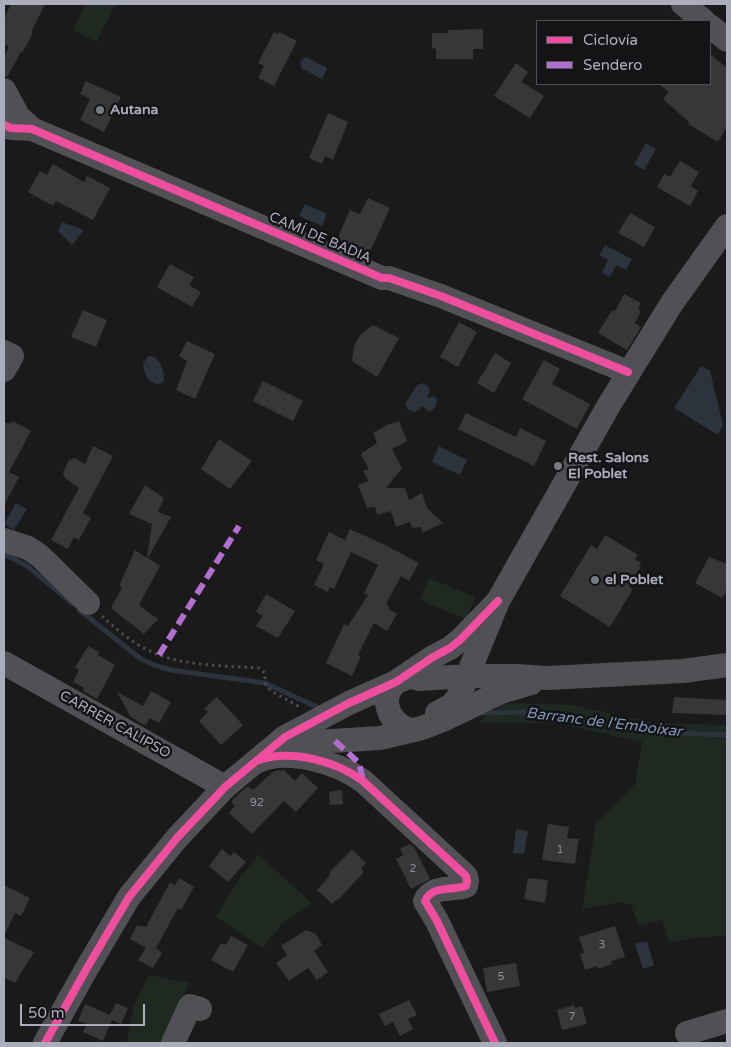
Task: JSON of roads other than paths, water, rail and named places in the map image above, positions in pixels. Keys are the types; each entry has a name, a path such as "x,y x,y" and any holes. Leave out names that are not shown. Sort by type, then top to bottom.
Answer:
{"street":[{"path":"684,4 703,20"},
{"path":"711,27 727,40"},
{"name":"CAMÍ DE BADIA","path":"4,90 18,116 32,129 382,278 389,278 441,296 628,372"},
{"name":"CAMÍ DE BADIA","path":"4,125 11,128 32,129"},
{"path":"498,601 460,640 389,694 388,711 398,725 405,729 430,722 452,705 456,699 469,676 498,601 628,372 672,303 727,226"},
{"path":"4,540 28,548 40,556 88,602"},
{"name":"CARRER CALIPSO","path":"4,663 226,787"},
{"path":"46,1043 129,897 176,838 226,787 285,737 349,703 407,681 469,676 547,678 683,671 727,665"},
{"path":"255,761 287,747 302,744 380,738 430,722 501,692 547,678"},
{"path":"407,681 426,682 435,691 438,702 430,722"},
{"path":"255,761 286,756 330,764 351,772 466,876 466,886 432,891 427,895 425,901 437,922 494,1043"},
{"path":"173,1043 190,1006 200,1009"},
{"path":"687,1033 727,1021"}],"waterway":[{"path":"4,554 27,566 73,604"},
{"path":"79,610 141,659 154,665 171,670 265,683 321,709"},
{"name":"Barranc de l'Emboixar","path":"482,713 531,712 651,732 727,735"}],"place":[{"name":"Autana","path":"100,110"},
{"name":"Rest. Salons El Poblet","path":"558,466"},
{"name":"el Poblet","path":"595,580"}]}
